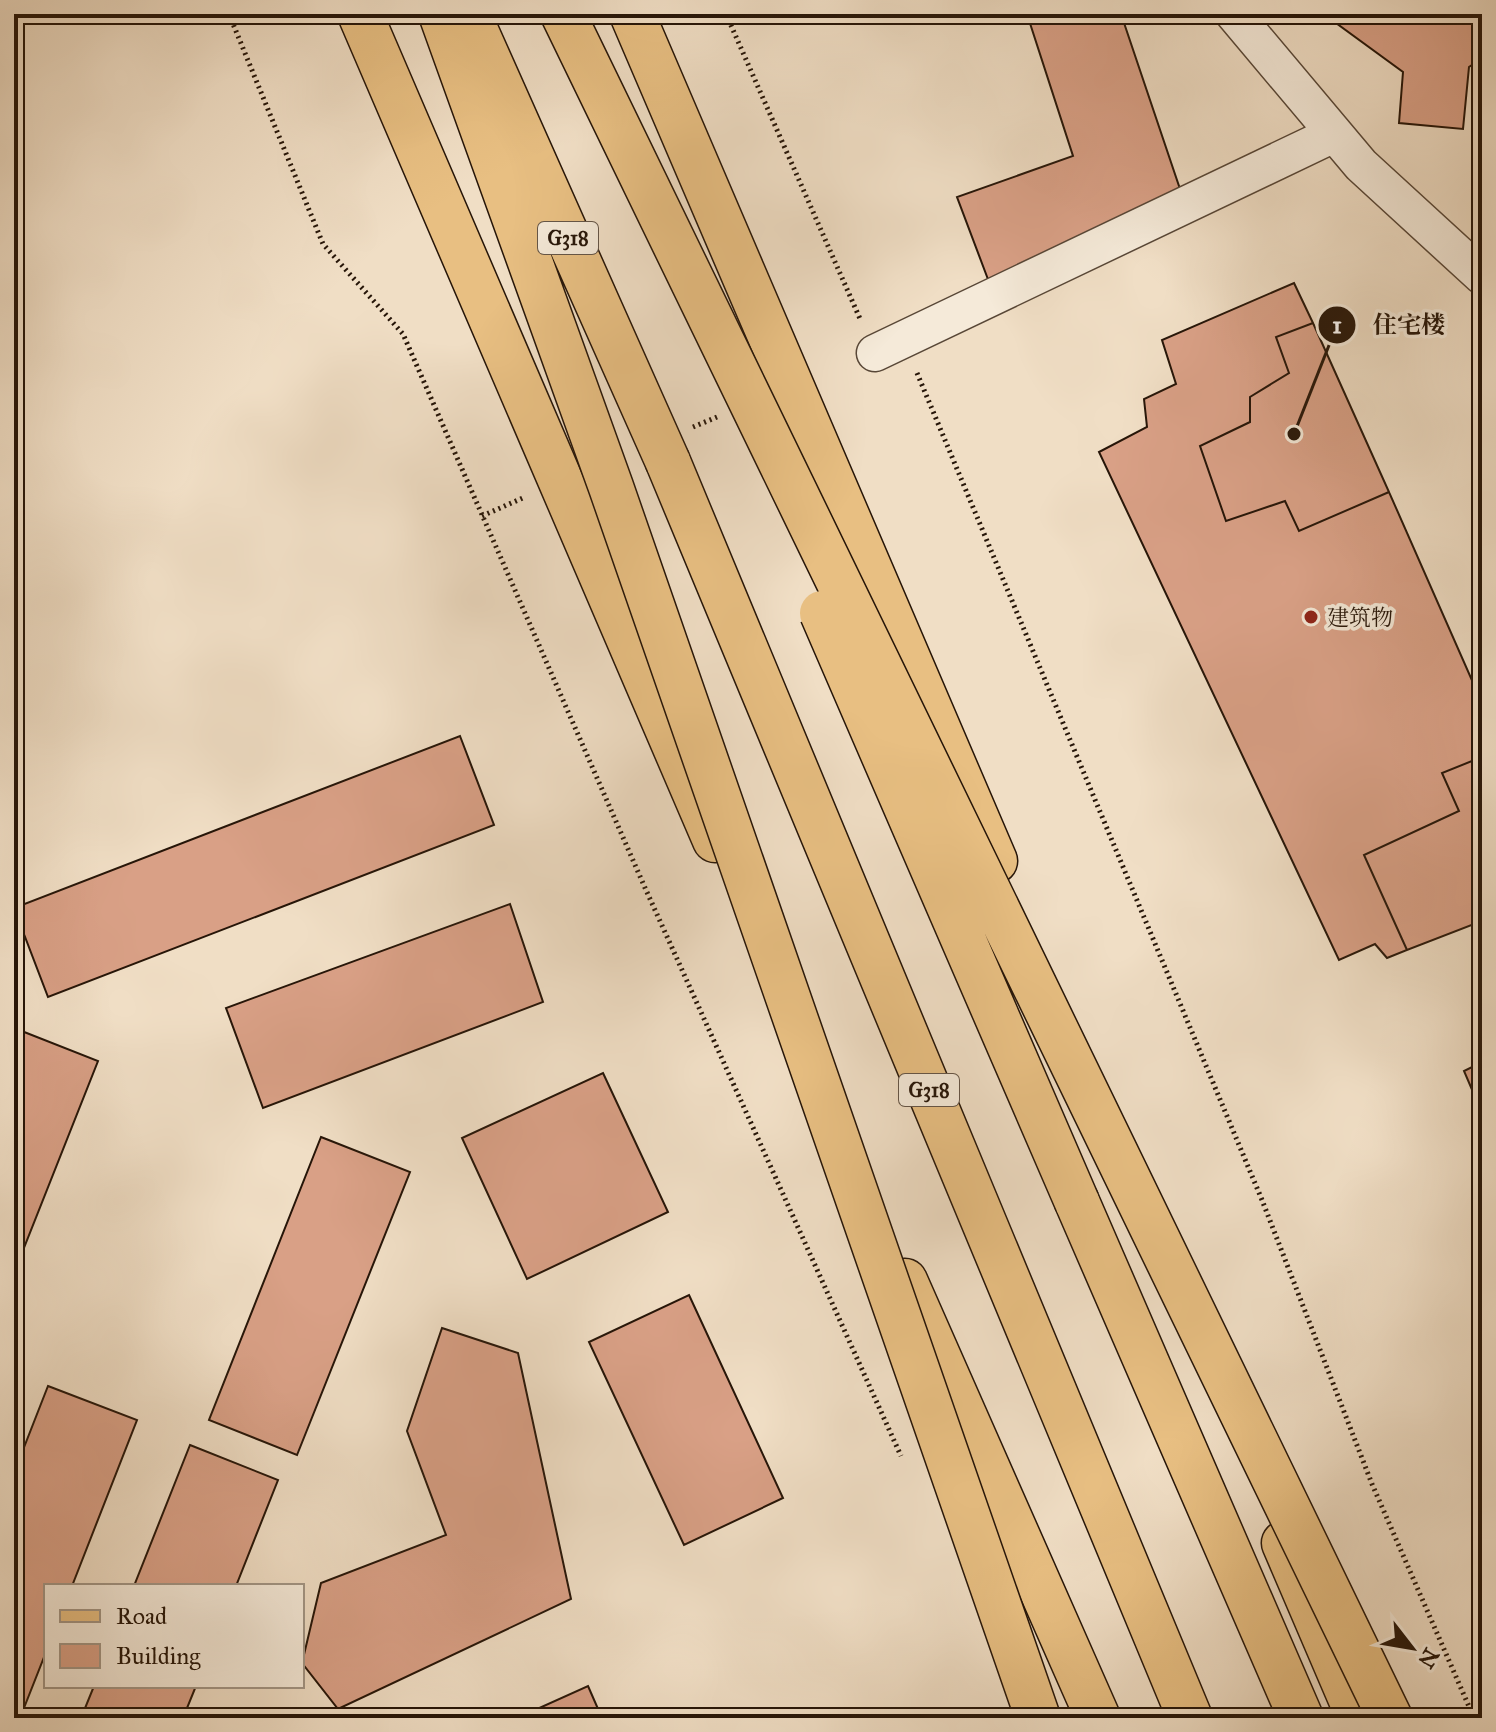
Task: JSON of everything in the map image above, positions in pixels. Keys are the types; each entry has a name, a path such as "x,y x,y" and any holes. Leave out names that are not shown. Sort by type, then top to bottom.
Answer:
{"main road":[{"path":"360,14 884,1234 1098,1718"},
{"path":"441,14 611,487 1038,1718"},
{"name":"G318","path":"469,14 668,462 1190,1718"},
{"path":"562,14 1301,1718"},
{"path":"562,14 1390,1718"},
{"path":"632,14 1113,1134 1359,1718"}],"street":[{"path":"1234,14 1361,165 1482,276"},
{"path":"889,346 1334,134"}],"path":[{"path":"229,14 323,244 403,334 646,890 906,1466"},
{"path":"889,346 1262,1200 1372,1484 1474,1718"}],"building":[{"path":"1027,14 1121,14 1182,195 989,282 957,197 1073,156"},
{"path":"1343,14 1482,14 1482,58 1469,67 1463,129 1399,123 1403,72 1336,23"},
{"name":"建筑物","path":"1294,283 1313,323 1276,337 1289,373 1250,397 1250,422 1200,446 1226,521 1285,501 1299,531 1389,492 1482,703 1482,757 1442,773 1459,811 1364,855 1407,950 1387,958 1375,944 1339,960 1099,452 1147,427 1144,399 1176,384 1162,340"},
{"path":"1313,323 1389,492 1299,531 1285,501 1226,521 1200,446 1250,422 1250,397 1289,373 1276,337"},
{"path":"460,736 494,825 48,997 14,908"},
{"path":"1482,757 1482,944 1474,924 1407,950 1364,855 1459,811 1442,773"},
{"path":"510,904 543,1002 263,1108 226,1008"},
{"path":"14,1028 98,1061 14,1273"},
{"path":"1482,1062 1482,1113 1464,1071"},
{"path":"603,1073 668,1212 527,1279 462,1138"},
{"path":"321,1137 410,1172 297,1455 209,1420"},
{"path":"689,1295 783,1498 684,1545 589,1342"},
{"path":"442,1328 518,1353 571,1599 338,1709 304,1666 321,1583 446,1535 407,1431"},
{"path":"48,1386 137,1420 73,1584 44,1584 44,1657 20,1718 14,1718 14,1473"},
{"path":"190,1445 278,1480 237,1584 135,1584"},
{"path":"588,1686 602,1718 541,1718 537,1709"},
{"path":"93,1688 195,1688 183,1718 81,1718"},
{"path":"818,1711 821,1718 802,1718"}],"place":[{"name":"住宅楼","path":"1294,434"},
{"name":"建筑物","path":"1311,617"}]}
